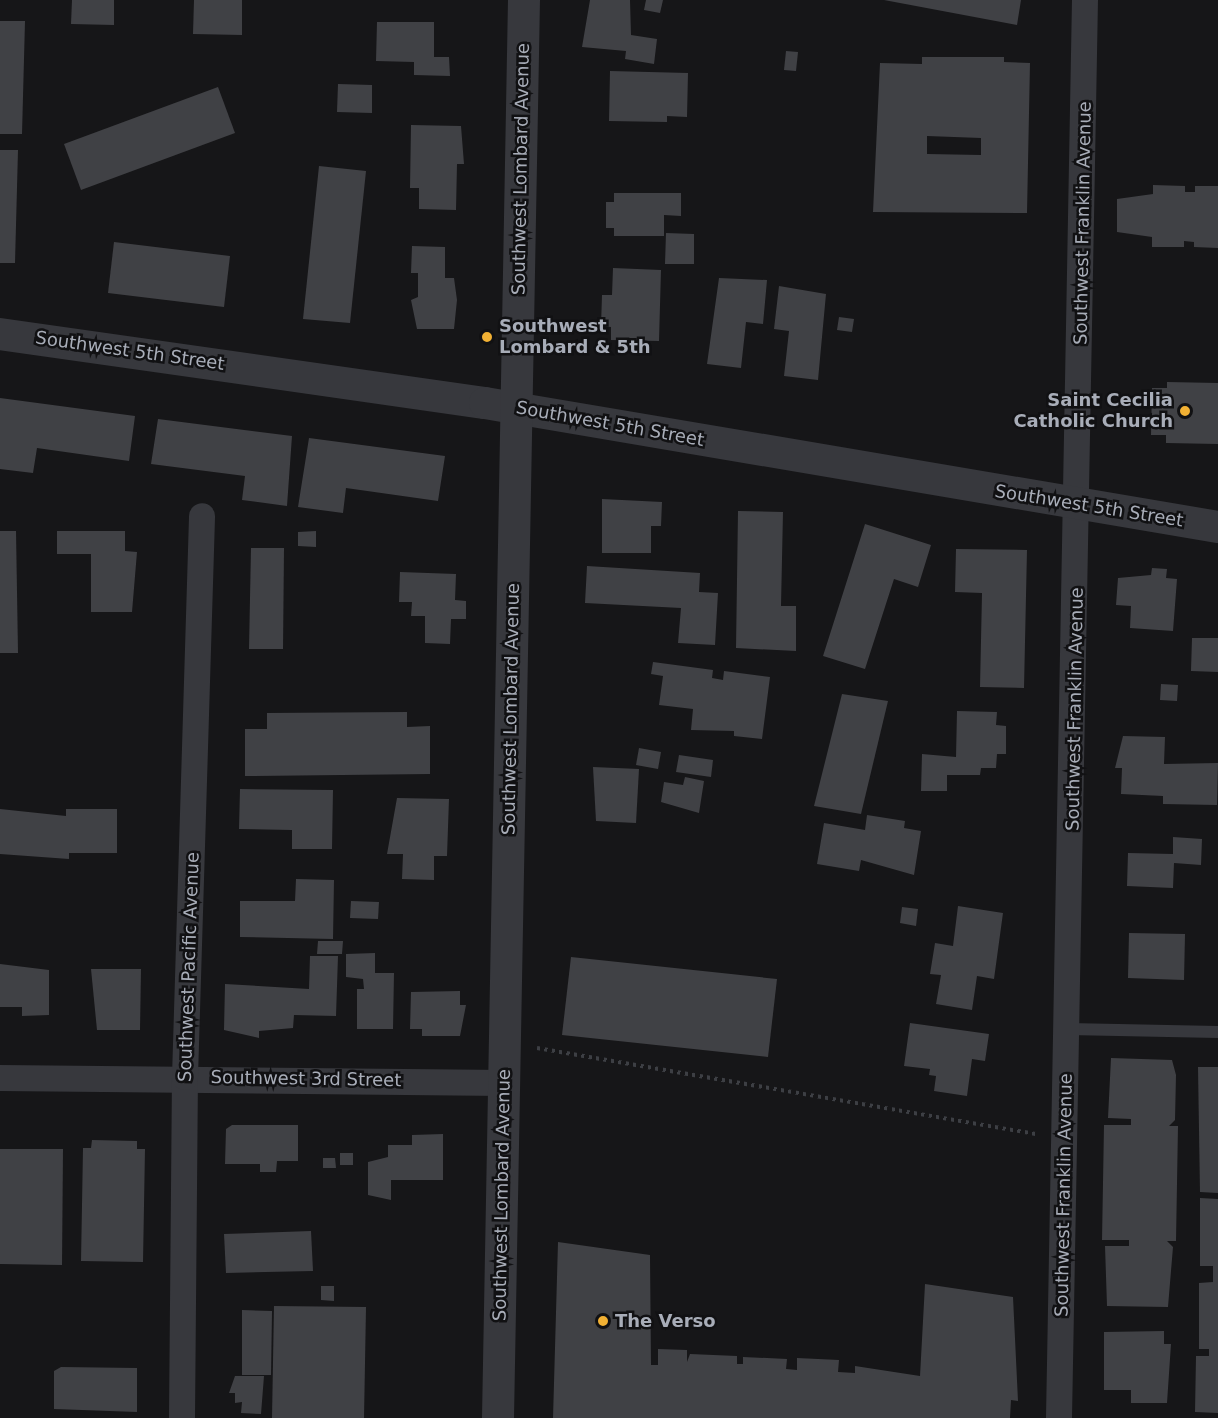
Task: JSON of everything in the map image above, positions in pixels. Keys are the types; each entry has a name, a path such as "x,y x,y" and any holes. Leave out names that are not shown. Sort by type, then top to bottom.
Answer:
{"street":[{"name":"Southwest Lombard Avenue","path":"498,1418 524,0"},
{"name":"Southwest Franklin Avenue","path":"1059,1418 1079,504 1085,0"},
{"name":"Southwest 5th Street","path":"0,334 516,408 1218,527"},
{"name":"Southwest Pacific Avenue","path":"182,1418 185,1077 202,516"},
{"name":"Southwest 3rd Street","path":"0,1078 185,1077 504,1083"}],"lane":[{"path":"1068,1029 1218,1032"}],"path":[{"path":"537,1048 1065,1138"}],"building":[{"path":"72,0 114,0 114,25 71,24"},
{"path":"194,0 242,0 242,35 193,34"},
{"path":"590,0 630,0 631,35 657,39 654,64 625,59 626,51 582,47"},
{"path":"646,0 663,0 660,13 644,10"},
{"path":"884,0 1021,0 1017,25"},
{"path":"0,21 25,21 22,134 0,134"},
{"path":"377,22 434,22 434,57 449,57 450,76 414,75 414,62 376,61"},
{"path":"786,51 798,52 796,71 784,70"},
{"path":"922,57 1004,57 1004,62 1030,63 1027,213 873,212 880,63 922,64","holes":["927,136 981,138 981,155 927,154"]},
{"path":"610,71 688,73 687,117 667,116 667,122 609,121"},
{"path":"338,84 372,85 372,113 337,112"},
{"path":"218,87 235,133 81,190 64,144"},
{"path":"411,125 461,126 464,164 457,164 456,210 419,209 419,188 410,188"},
{"path":"0,150 18,150 15,263 0,263"},
{"path":"319,166 366,171 350,323 303,319"},
{"path":"1153,185 1185,186 1185,192 1195,192 1195,186 1218,186 1218,248 1194,247 1194,242 1184,241 1184,247 1152,247 1152,237 1117,232 1117,199 1153,194"},
{"path":"614,193 681,193 681,216 664,215 664,236 614,236 614,228 606,228 606,202 614,202"},
{"path":"666,233 694,234 694,264 665,264"},
{"path":"114,242 230,256 224,307 108,293"},
{"path":"412,246 445,247 445,278 454,278 457,300 454,329 417,329 411,300 418,297 418,273 411,273"},
{"path":"613,268 661,270 659,341 611,340 611,327 601,326 602,295 612,295"},
{"path":"719,278 767,280 763,324 746,322 741,368 707,364"},
{"path":"779,286 826,294 818,380 784,376 789,331 774,329"},
{"path":"839,317 854,319 852,332 837,330"},
{"name":"Saint Cecilia Catholic Church","path":"1167,382 1218,383 1218,444 1166,443 1166,435 1151,435 1152,388 1167,388"},
{"path":"0,398 135,416 129,461 37,448 33,473 0,469"},
{"path":"158,419 292,436 287,506 242,500 245,476 151,464"},
{"path":"309,438 445,456 438,501 346,488 343,513 298,507"},
{"path":"602,499 662,502 661,526 651,526 651,553 602,553"},
{"path":"738,511 783,512 781,606 796,606 796,651 736,648"},
{"path":"865,524 931,545 918,587 894,579 865,669 823,656"},
{"path":"0,531 16,531 18,653 0,653"},
{"path":"57,531 125,531 125,551 137,552 132,612 91,612 91,554 57,554"},
{"path":"316,531 316,547 298,546 298,532"},
{"path":"251,548 284,548 283,649 249,649"},
{"path":"956,549 1027,550 1024,688 980,687 982,593 955,592"},
{"path":"587,566 700,573 699,592 718,593 715,645 678,643 681,608 585,603"},
{"path":"1152,568 1167,569 1166,578 1177,579 1173,631 1130,628 1131,606 1116,605 1118,578 1151,575"},
{"path":"400,572 456,574 455,600 466,601 466,619 451,619 450,644 425,643 425,616 411,616 412,602 399,602"},
{"path":"1192,638 1218,638 1218,672 1191,671"},
{"path":"653,662 713,670 712,678 723,680 724,671 770,677 762,739 734,736 734,731 691,730 693,709 659,705 663,676 651,674"},
{"path":"1161,684 1178,685 1177,701 1160,700"},
{"path":"842,694 888,701 861,814 814,806"},
{"path":"957,711 997,712 996,725 1006,726 1006,754 997,754 996,768 981,768 980,775 947,775 947,791 921,791 922,754 956,757"},
{"path":"407,712 407,727 430,726 430,774 245,776 245,729 267,729 267,713"},
{"path":"1123,736 1165,737 1164,764 1218,763 1217,805 1163,804 1163,796 1121,794 1122,768 1115,768"},
{"path":"639,748 661,752 658,769 636,765"},
{"path":"679,755 713,760 711,777 676,772"},
{"path":"593,767 639,769 636,823 596,821"},
{"path":"685,777 704,781 699,813 661,802 664,782 683,785"},
{"path":"240,789 333,790 332,849 292,849 292,830 239,829"},
{"path":"397,798 449,799 447,856 434,856 434,880 402,879 403,854 387,854"},
{"path":"0,809 66,816 66,809 117,809 117,853 69,853 69,859 0,854"},
{"path":"867,815 905,821 904,828 921,831 914,875 861,860 859,871 817,864 824,823 865,830"},
{"path":"1173,837 1202,839 1201,865 1174,863 1173,888 1127,886 1128,853 1173,854"},
{"path":"296,879 334,880 333,939 240,937 240,901 295,901"},
{"path":"351,901 379,902 378,919 350,918"},
{"path":"958,906 1003,913 994,979 977,976 972,1010 936,1004 941,975 930,974 935,943 953,946"},
{"path":"902,907 918,909 916,926 900,923"},
{"path":"1129,933 1185,934 1184,980 1128,978"},
{"path":"318,941 343,941 342,954 317,954"},
{"path":"375,953 375,973 394,973 393,1029 357,1029 357,989 364,989 363,979 346,977 346,954"},
{"path":"310,956 338,956 336,1016 294,1015 293,1028 259,1031 259,1038 224,1030 225,984 309,989"},
{"path":"571,957 777,979 768,1057 562,1035"},
{"path":"0,964 49,970 49,1015 22,1016 22,1007 0,1007"},
{"path":"91,969 141,969 140,1030 97,1030"},
{"path":"460,991 460,1005 466,1005 460,1036 422,1036 422,1029 410,1029 411,992"},
{"path":"910,1023 989,1034 985,1061 972,1059 967,1096 934,1091 936,1076 929,1075 930,1069 904,1066"},
{"path":"1111,1058 1172,1060 1176,1075 1175,1120 1169,1126 1178,1126 1176,1241 1167,1241 1173,1247 1168,1307 1107,1306 1105,1246 1129,1246 1129,1240 1102,1240 1104,1125 1131,1125 1131,1119 1108,1118"},
{"path":"1198,1067 1218,1067 1218,1193 1200,1192"},
{"path":"232,1125 298,1125 298,1161 277,1161 276,1172 260,1172 260,1164 225,1164 226,1129"},
{"path":"443,1134 443,1180 391,1180 391,1200 368,1195 368,1162 388,1157 388,1145 412,1145 412,1135"},
{"path":"92,1140 137,1141 137,1149 145,1149 143,1262 81,1261 83,1148 91,1148"},
{"path":"0,1149 63,1149 62,1265 0,1264"},
{"path":"340,1153 353,1153 353,1165 340,1165"},
{"path":"323,1158 335,1158 336,1168 323,1168"},
{"path":"1200,1198 1218,1199 1218,1413 1195,1412 1196,1356 1209,1356 1209,1349 1199,1349 1199,1283 1213,1282 1213,1266 1200,1266"},
{"path":"311,1231 313,1271 226,1273 224,1234"},
{"name":"The Verso","path":"558,1242 650,1255 651,1365 658,1365 658,1349 687,1350 687,1362 690,1354 737,1356 737,1364 743,1364 743,1357 787,1359 786,1369 797,1370 797,1358 839,1360 838,1372 855,1373 855,1366 920,1376 925,1284 1013,1297 1018,1401 1011,1400 1010,1418 553,1418"},
{"path":"321,1286 334,1286 334,1301 321,1300"},
{"path":"274,1306 366,1307 364,1418 272,1418"},
{"path":"242,1310 272,1311 271,1375 242,1375"},
{"path":"1164,1331 1164,1344 1171,1344 1167,1403 1131,1403 1131,1390 1104,1390 1104,1332"},
{"path":"61,1367 137,1368 137,1412 54,1409 54,1371"},
{"path":"235,1376 264,1376 261,1414 241,1413 242,1402 235,1403 235,1393 229,1393"}],"place":[{"name":"Southwest Lombard & 5th","path":"487,337"},
{"name":"Saint Cecilia Catholic Church","path":"1185,411"},
{"name":"The Verso","path":"603,1321"}]}
